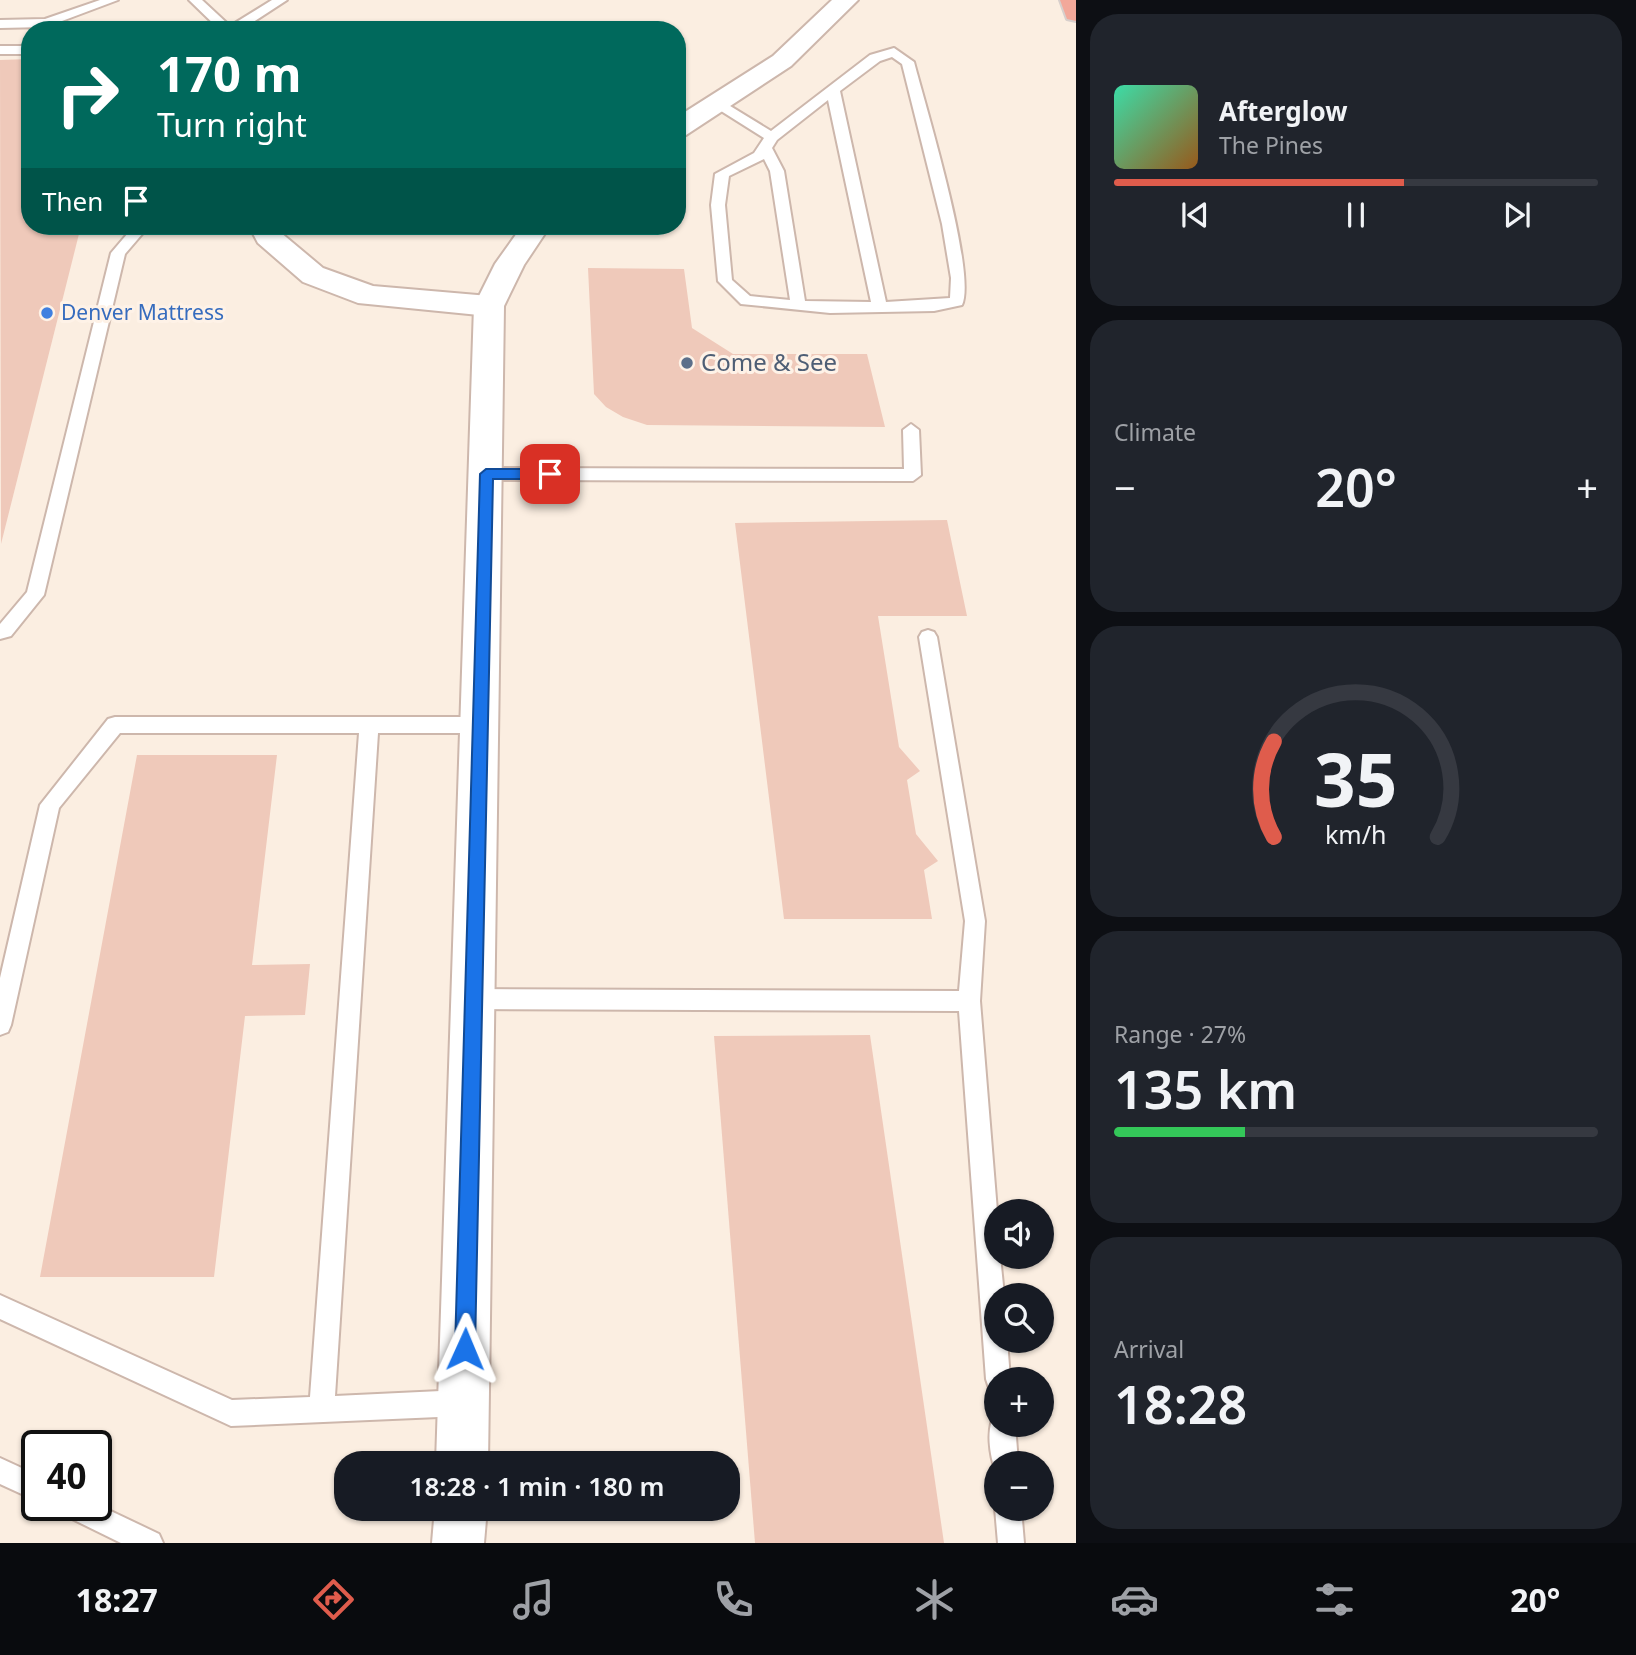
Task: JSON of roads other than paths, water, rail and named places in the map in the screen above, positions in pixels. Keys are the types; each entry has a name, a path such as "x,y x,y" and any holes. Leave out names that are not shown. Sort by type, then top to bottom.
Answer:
{"highway":[{"path":"1072,0 1076,14"}],"street":[{"path":"686,123 782,61 846,0"},
{"path":"267,235 313,275 369,296 489,306"},
{"path":"463,1451 489,306 510,264 530,235"},
{"path":"458,1543 460,1521"}],"lane":[{"path":"52,21 112,0"},
{"path":"195,0 220,21"},
{"path":"245,21 281,0"},
{"path":"0,24 21,24"},
{"path":"0,50 21,50"},
{"path":"894,52 908,62 949,224 958,278 957,302 934,306 830,308 746,301 725,281 718,205 722,174 759,156 768,142 833,91 875,58 894,52"},
{"path":"833,91 880,307"},
{"path":"717,104 768,142 777,171 798,305"},
{"path":"0,632 5,631 34,595 118,253 134,235"},
{"path":"486,474 914,475 911,430"},
{"path":"928,637 975,921 969,1001 997,1367"},
{"path":"0,1026 50,805 115,725 480,726"},
{"path":"322,1409 369,726"},
{"path":"473,999 969,1001"},
{"path":"0,1307 231,1413 464,1403"},
{"path":"0,1471 21,1481"},
{"path":"104,1521 150,1543"},
{"path":"1009,1521 1011,1543"}],"place":[{"name":"Denver Mattress","path":"47,313"},
{"name":"Come & See","path":"687,363"}]}
